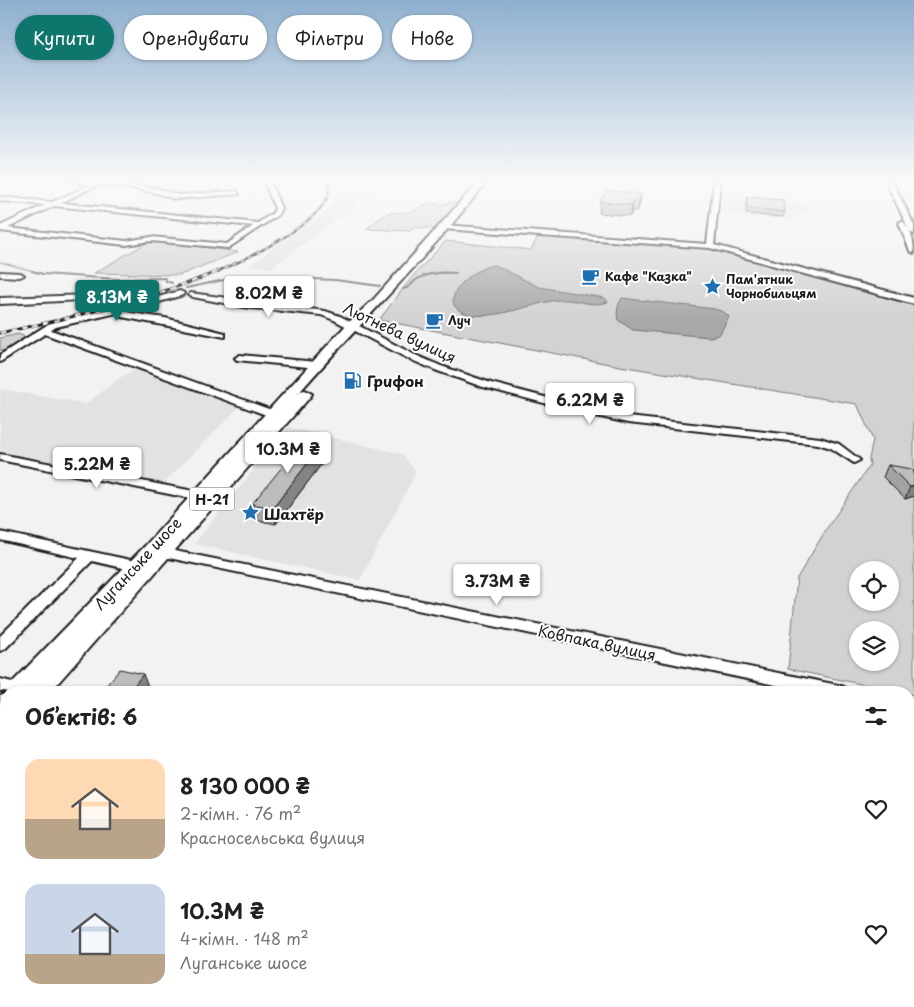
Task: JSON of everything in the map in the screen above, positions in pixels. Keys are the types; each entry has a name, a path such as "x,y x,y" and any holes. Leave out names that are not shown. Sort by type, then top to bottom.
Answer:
{"main road":[{"name":"Луганське шосе","path":"43,686 158,551 286,417 355,328 443,228"},
{"name":"Луганське шосе","path":"17,686 135,566 158,551 199,496 317,365 355,328"}],"street":[{"path":"0,229 126,243 151,239 228,246 255,228"},
{"path":"458,228 710,246 914,301"},
{"path":"710,246 712,228"},
{"path":"904,228 914,251"},
{"path":"0,274 20,275"},
{"path":"0,359 53,325 119,310 180,293"},
{"name":"Лютнева вулиця","path":"193,295 244,304 322,313 438,368 487,385 523,394 628,420 820,441 835,446 854,460"},
{"path":"904,298 914,295"},
{"path":"3,302 120,296"},
{"path":"119,310 122,314 165,321 222,335"},
{"path":"45,331 273,414"},
{"path":"240,358 317,365"},
{"path":"0,457 199,496"},
{"path":"0,536 135,566"},
{"name":"Ковпака вулиця","path":"158,551 788,686"},
{"path":"0,645 89,556"}],"shaded area":[{"path":"302,228 325,228 271,268 248,266"},
{"path":"367,228 412,228 410,231 366,229"},
{"path":"539,235 710,248 914,303 914,686 870,686 788,669 797,578 827,528 870,465 869,459 873,440 857,404 620,366 379,320 413,276 446,241 531,250"},
{"path":"152,240 238,252 180,275 94,273"},
{"path":"495,265 539,287 605,298 608,302 595,304 558,300 500,313 477,316 457,309 453,302 454,294 459,286 477,272"},
{"path":"622,298 715,309 724,312 729,317 719,335 710,337 633,330 618,320 618,308"},
{"path":"18,334 28,338 8,352 0,350 0,338"},
{"path":"136,369 239,407 162,485 0,451 0,389 86,404 121,377"},
{"path":"288,427 402,454 416,472 360,580 194,544"}],"building":[{"path":"305,439 324,442 273,508 252,504"},
{"path":"888,465 912,469 914,472 914,486 910,487"},
{"path":"120,669 143,674 134,686 106,686"}],"waterway":[{"path":"0,262 37,272"},
{"path":"32,271 43,274 117,279 165,278 166,281 172,283"},
{"path":"403,289 409,287 425,275 456,273"},
{"path":"186,288 243,276 335,280 380,286"}],"railway":[{"path":"216,272 260,251 297,228"},
{"path":"0,333 111,307 165,291 219,271"}],"place":[{"name":"Кафе \"Казка\"","path":"591,276"},
{"name":"Пам'ятник Чорнобильцям","path":"712,286"},
{"name":"Луч","path":"434,320"},
{"name":"Грифон","path":"353,380"},
{"name":"Шахтёр","path":"250,513"}]}
